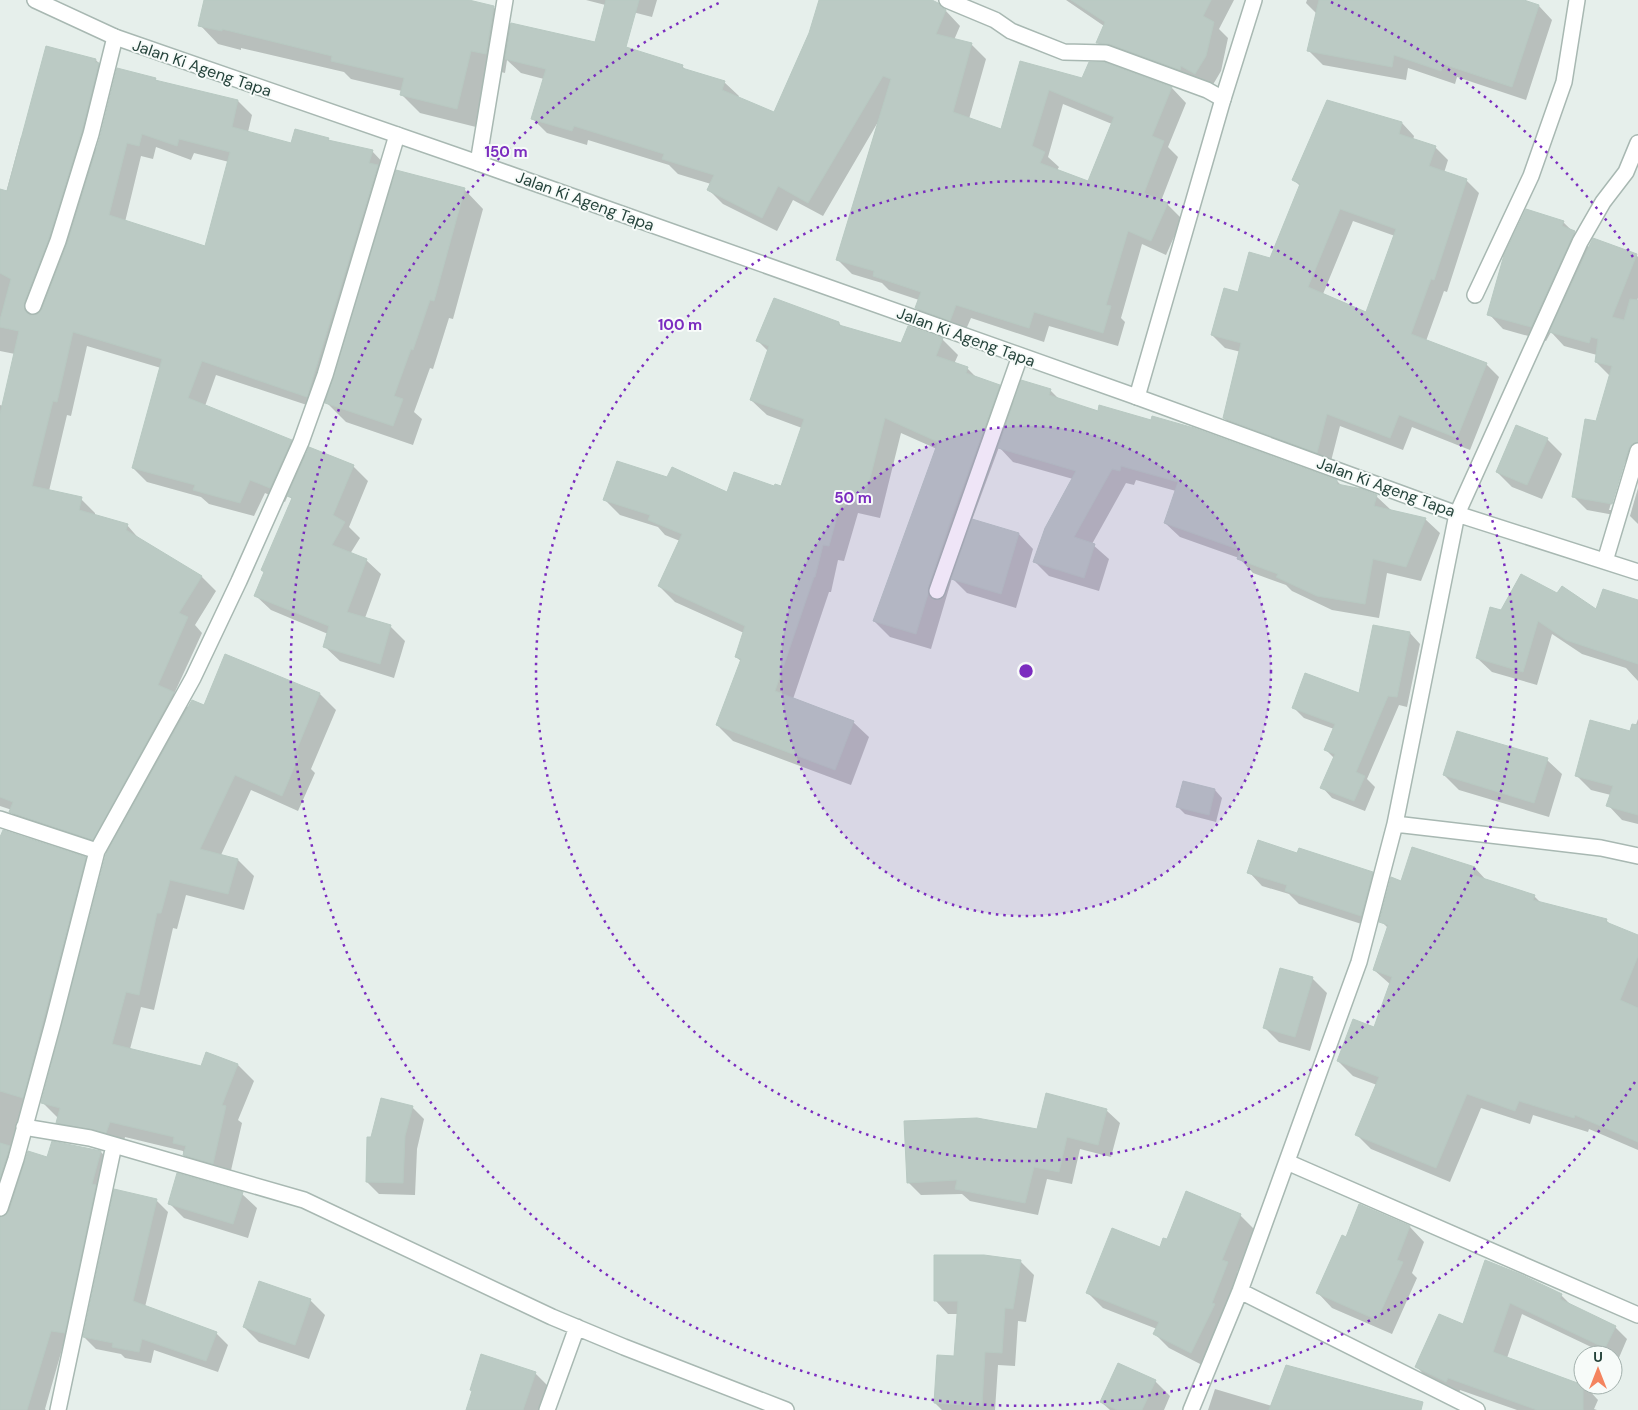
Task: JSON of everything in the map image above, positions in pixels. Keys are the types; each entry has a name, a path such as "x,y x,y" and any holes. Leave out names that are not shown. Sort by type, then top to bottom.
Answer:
{"street":[{"name":"Jalan Ki Ageng Tapa","path":"35,0 115,37 478,163 1158,404 1457,514 1638,572"},
{"path":"478,163 505,0"},
{"path":"946,0 995,20 1011,32 1064,52 1106,53 1207,90 1223,99"},
{"path":"1137,397 1223,99 1254,0"},
{"path":"1475,295 1530,176 1564,82 1577,0"},
{"path":"34,306 58,241 88,143 115,37"},
{"path":"0,1208 16,1159 53,1023 97,851 193,678 301,442 325,376 398,136"},
{"path":"1191,1410 1240,1291 1359,962 1394,827 1457,514 1580,242 1603,202 1626,172 1638,143"},
{"path":"937,590 1020,356"},
{"path":"1605,561 1638,451"},
{"path":"0,818 97,851"},
{"path":"1394,827 1601,848 1638,856"},
{"path":"24,1127 90,1138 304,1200 577,1327 786,1410"},
{"path":"58,1410 114,1145"},
{"path":"1287,1162 1638,1315"},
{"path":"1240,1291 1477,1410"},
{"path":"547,1410 577,1327"}],"building":[{"path":"204,0 469,0 494,6 486,54 471,51 457,109 400,95 404,78 331,61 332,56 222,29 222,31 198,26"},
{"path":"606,0 639,0 626,47 683,65 682,68 725,81 722,90 774,112 809,33 819,0 932,0 946,10 936,34 972,43 953,112 1001,129 1020,61 1082,78 1089,62 1104,62 1172,87 1152,136 1164,141 1144,193 1168,203 1151,241 1128,231 1106,305 1111,306 1103,333 1034,312 1029,328 956,305 950,321 915,308 921,292 873,276 874,271 836,260 891,79 883,76 808,203 778,186 762,218 707,190 714,175 662,159 664,154 574,126 572,131 531,119 546,69 505,59 511,23 595,42","holes":["1049,90 1114,117 1088,181 1040,163 1045,152 1032,146"]},
{"path":"1071,0 1211,0 1203,16 1214,22 1206,56 1195,74 1181,66 1180,70 1109,44 1096,43 1105,22"},
{"path":"1319,0 1524,0 1539,5 1512,87 1443,64 1441,71 1394,55 1392,67 1307,51"},
{"path":"46,46 96,59 95,62 99,63 82,131 49,238 24,303 25,311 30,315 38,314 42,309 67,244 100,137 117,68 156,78 155,80 238,100 232,127 291,143 295,129 329,138 328,140 373,150 369,163 378,165 307,397 202,361 188,398 292,440 270,488 250,480 240,503 193,490 195,485 132,468 162,359 73,332 57,402 53,401 32,486 82,497 79,510 128,524 126,530 202,576 179,613 188,617 158,685 174,692 93,840 9,812 13,802 0,797 0,414 19,331 0,327 0,320 11,279 0,273 0,189 7,191","holes":["142,134 177,146 179,139 230,152 205,246 109,215 127,143 139,146"]},
{"path":"1327,100 1402,122 1399,134 1436,146 1429,166 1467,179 1434,280 1431,279 1411,334 1487,363 1457,438 1399,415 1390,438 1327,414 1317,453 1223,418 1241,343 1211,335 1224,288 1238,292 1249,252 1270,258 1300,184 1292,180","holes":["1340,209 1396,229 1366,312 1308,287"]},
{"path":"396,170 465,188 434,301 430,300 413,350 411,349 394,396 403,399 393,426 325,403"},
{"path":"1526,209 1564,221 1562,226 1575,231 1531,327 1487,315 1504,255"},
{"path":"1593,238 1637,254 1612,317 1624,320 1630,299 1638,300 1638,442 1632,444 1629,448 1612,504 1572,497 1585,419 1596,421 1612,366 1595,362 1598,339 1591,337 1589,343 1549,332"},
{"path":"774,298 839,322 839,325 901,343 908,326 943,338 936,356 968,367 966,373 1000,385 928,588 928,594 916,634 873,621 938,442 885,418 864,503 842,498 829,546 823,545 815,577 775,691 854,721 835,770 716,725 741,659 735,657 745,626 658,586 682,534 648,520 650,515 603,500 617,461 667,477 672,467 727,492 734,472 774,486 775,484 781,486 804,419 750,400 769,346 756,341"},
{"path":"1021,380 1051,389 1049,395 1098,411 1099,405 1151,420 1152,416 1194,428 1337,480 1337,484 1362,489 1377,495 1374,506 1426,518 1406,567 1373,559 1365,604 1317,596 1276,577 1278,574 1237,559 1240,550 1164,523 1178,482 1121,466 1120,471 1112,469 1074,537 1095,544 1084,578 1033,562 1045,528 1076,471 998,448"},
{"path":"1516,425 1548,438 1527,485 1496,472"},
{"path":"309,447 354,465 333,515 345,522 332,545 367,559 347,612 391,625 380,664 323,647 329,626 254,596 264,572 261,570 292,498 287,496"},
{"path":"972,519 1019,533 1001,594 951,579"},
{"path":"1521,574 1557,593 1562,586 1596,609 1603,589 1638,600 1638,664 1566,640 1538,621 1523,672 1476,658 1490,607 1501,610"},
{"path":"1373,625 1410,632 1397,697 1388,696 1356,772 1365,776 1354,801 1320,788 1335,754 1324,750 1335,724 1292,708 1305,673 1359,693"},
{"path":"225,654 320,693 295,754 299,756 282,796 235,775 200,849 238,859 228,894 170,880 161,913 157,913 139,995 126,992 112,1044 201,1066 206,1052 238,1064 222,1105 226,1106 213,1164 183,1155 186,1146 173,1143 174,1137 110,1122 106,1133 56,1123 60,1108 41,1103 106,854 192,700 204,705"},
{"path":"1590,720 1630,731 1632,724 1638,725 1638,815 1606,806 1613,786 1575,776"},
{"path":"1457,731 1548,758 1534,803 1443,775"},
{"path":"1183,781 1215,789 1209,815 1176,807"},
{"path":"3,830 86,857 23,1098 0,1091 0,837"},
{"path":"1258,840 1297,853 1299,848 1373,872 1361,916 1285,891 1287,885 1247,873"},
{"path":"1412,847 1475,867 1473,875 1535,895 1533,900 1607,919 1606,922 1638,935 1638,956 1620,1000 1638,1008 1638,1142 1575,1115 1574,1118 1519,1101 1515,1111 1467,1094 1436,1168 1355,1135 1379,1077 1337,1061 1353,1019 1374,1027 1392,977 1373,970 1388,925 1379,922 1391,877 1401,881"},
{"path":"1280,968 1313,977 1295,1037 1263,1028"},
{"path":"1046,1093 1107,1109 1098,1145 1067,1137 1059,1172 1034,1167 1025,1203 955,1189 957,1180 907,1183 904,1121 977,1118 1037,1129"},
{"path":"381,1098 413,1106 405,1136 403,1183 366,1182 367,1137 371,1137"},
{"path":"52,1141 101,1151 92,1184 96,1185 65,1333 51,1331 27,1410 0,1410 0,1217 6,1215 9,1211 28,1151 47,1157"},
{"path":"0,1143 10,1146 0,1178"},
{"path":"177,1173 243,1192 233,1224 168,1204"},
{"path":"114,1189 157,1199 133,1301 217,1332 206,1361 142,1339 139,1352 112,1347 113,1343 83,1337"},
{"path":"1186,1191 1241,1214 1222,1260 1228,1262 1212,1303 1215,1304 1191,1353 1153,1334 1159,1322 1086,1293 1112,1228 1160,1247 1163,1238 1167,1239"},
{"path":"1359,1204 1410,1226 1397,1260 1403,1262 1377,1320 1316,1293 1342,1235 1346,1237"},
{"path":"934,1255 984,1255 1021,1260 1013,1309 1005,1308 1002,1353 985,1352 982,1406 934,1403 937,1355 954,1356 958,1301 934,1301"},
{"path":"1485,1260 1562,1294 1560,1299 1616,1326 1606,1345 1599,1345 1510,1303 1493,1352 1573,1381 1573,1395 1583,1395 1583,1410 1537,1410 1448,1378 1446,1382 1415,1367 1439,1314 1463,1324"},
{"path":"259,1281 311,1299 295,1345 243,1327"},
{"path":"481,1354 536,1372 523,1410 466,1410"},
{"path":"1118,1363 1156,1380 1142,1410 1117,1410 1100,1402"},
{"path":"1286,1365 1423,1402 1421,1410 1269,1410"}]}
